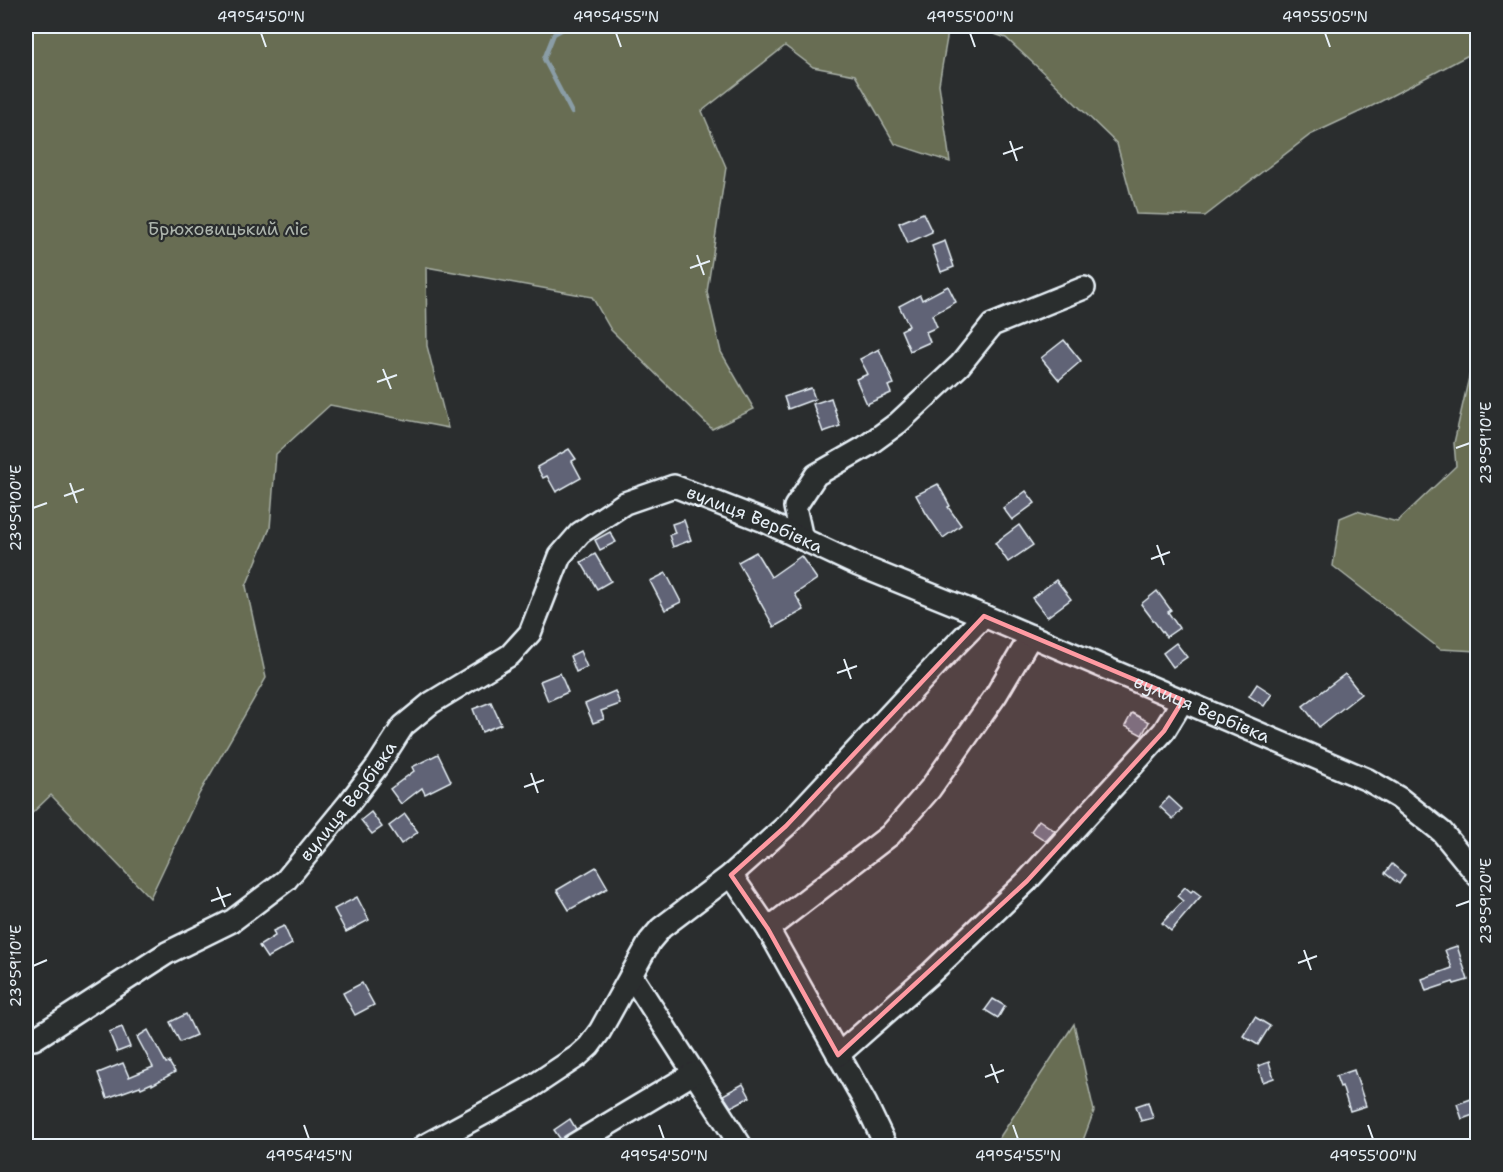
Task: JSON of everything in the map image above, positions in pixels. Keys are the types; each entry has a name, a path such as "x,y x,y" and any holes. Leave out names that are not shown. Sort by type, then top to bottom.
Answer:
{"street":[{"path":"802,539 795,507 816,475 865,447 898,423 960,365 992,325 1084,288"},
{"name":"вулиця Вербівка","path":"34,1039 167,952 231,921 286,880 378,765 403,726 431,704 510,656 530,633 560,556 580,533 625,503 674,486 764,521 858,565 984,616 1368,780 1399,798 1442,832 1478,876"},
{"path":"424,1146 527,1090 589,1046 600,1031 650,941 661,928 731,875 786,826 984,616"},
{"path":"768,929 890,835 930,789 996,695 1031,636"},
{"path":"838,1055 931,973 1027,881 1164,731 1183,700"},
{"path":"731,875 768,929 866,1104 886,1146"},
{"path":"631,975 741,1146"},
{"path":"572,1146 694,1073"}],"highlighted area":[{"path":"984,616 1183,700 1164,731 1027,881 838,1055 768,929 731,875 786,826"}],"green space":[{"name":"Брюховицький ліс","path":"26,26 972,26 948,32 939,84 950,162 895,144 855,75 813,67 785,46 702,111 726,167 707,292 721,352 754,409 712,429 611,330 592,297 426,267 427,346 448,428 330,405 276,454 270,528 246,586 266,678 199,794 150,898 51,795 26,819"},
{"path":"972,26 1477,26 1478,50 1372,106 1310,135 1205,216 1136,214 1117,144 1006,38"},
{"path":"1477,342 1477,651 1440,649 1333,566 1340,518 1357,511 1397,522 1456,466 1454,443"},
{"path":"1074,1024 1094,1111 1081,1146 994,1146"}],"building":[{"path":"923,213 932,232 908,243 899,223"},
{"path":"945,241 954,267 941,272 932,246"},
{"path":"948,286 956,302 932,315 937,327 926,332 930,342 910,351 901,330 909,326 899,306 920,295 922,300"},
{"path":"1064,340 1081,361 1059,380 1041,358"},
{"path":"879,349 894,384 888,386 891,393 867,404 856,379 868,374 860,359"},
{"path":"811,388 815,399 788,409 784,397"},
{"path":"831,398 840,426 823,432 813,404"},
{"path":"569,449 576,459 572,461 581,478 556,492 547,476 543,478 537,467"},
{"path":"938,484 950,506 948,507 961,525 943,538 916,495"},
{"path":"1026,491 1035,503 1012,520 1003,508"},
{"path":"684,520 691,540 673,547 669,535 675,533 672,524"},
{"path":"1019,525 1033,545 1008,562 995,543"},
{"path":"610,532 616,542 600,550 595,540"},
{"path":"756,552 771,577 801,556 817,579 795,594 804,610 774,627 738,562"},
{"path":"595,554 611,581 597,589 581,562"},
{"path":"666,573 681,602 665,610 650,581"},
{"path":"1056,580 1071,599 1047,617 1032,598"},
{"path":"1157,591 1171,610 1168,612 1179,628 1166,637 1141,604"},
{"path":"1176,643 1187,657 1173,667 1163,653"},
{"path":"580,651 587,667 576,672 570,656"},
{"path":"560,673 568,692 548,701 540,681"},
{"path":"1345,674 1361,694 1319,727 1303,706"},
{"path":"1257,684 1272,694 1264,706 1249,696"},
{"path":"615,691 620,704 601,711 604,719 593,723 585,704"},
{"path":"491,702 501,724 482,732 473,709"},
{"path":"1132,713 1149,722 1142,735 1125,726"},
{"path":"438,754 451,781 425,794 422,788 401,804 390,789 414,771 412,767"},
{"path":"1169,797 1182,809 1173,819 1160,807"},
{"path":"371,812 382,827 372,834 361,820"},
{"path":"405,814 418,832 401,844 389,826"},
{"path":"1039,820 1055,831 1046,841 1031,831"},
{"path":"1392,864 1405,875 1399,884 1385,873"},
{"path":"596,867 608,888 569,910 557,890"},
{"path":"1185,887 1201,896 1171,931 1162,923 1183,901 1177,896"},
{"path":"357,897 369,920 346,932 334,909"},
{"path":"284,926 292,944 267,958 259,946 275,936 273,931"},
{"path":"1457,946 1468,980 1454,984 1453,982 1426,991 1422,979 1452,968 1445,950"},
{"path":"362,983 374,1005 355,1015 343,993"},
{"path":"993,999 1005,1006 998,1018 985,1010"},
{"path":"186,1014 196,1035 180,1042 170,1022"},
{"path":"1255,1017 1270,1026 1258,1045 1243,1036"},
{"path":"122,1027 130,1047 117,1052 109,1032"},
{"path":"148,1030 166,1063 169,1062 175,1072 152,1085 152,1083 141,1088 140,1086 107,1098 98,1073 123,1063 129,1077 153,1067 137,1037"},
{"path":"1269,1062 1274,1078 1263,1082 1258,1066"},
{"path":"1354,1070 1366,1106 1350,1111 1342,1086 1340,1087 1336,1076"},
{"path":"743,1084 750,1097 731,1107 723,1095"},
{"path":"1471,1099 1476,1114 1462,1119 1457,1104"},
{"path":"1148,1102 1153,1118 1141,1121 1136,1106"},
{"path":"570,1119 576,1129 561,1140 554,1130"}],"waterway":[{"path":"568,26 554,34 544,59 572,113"}]}
